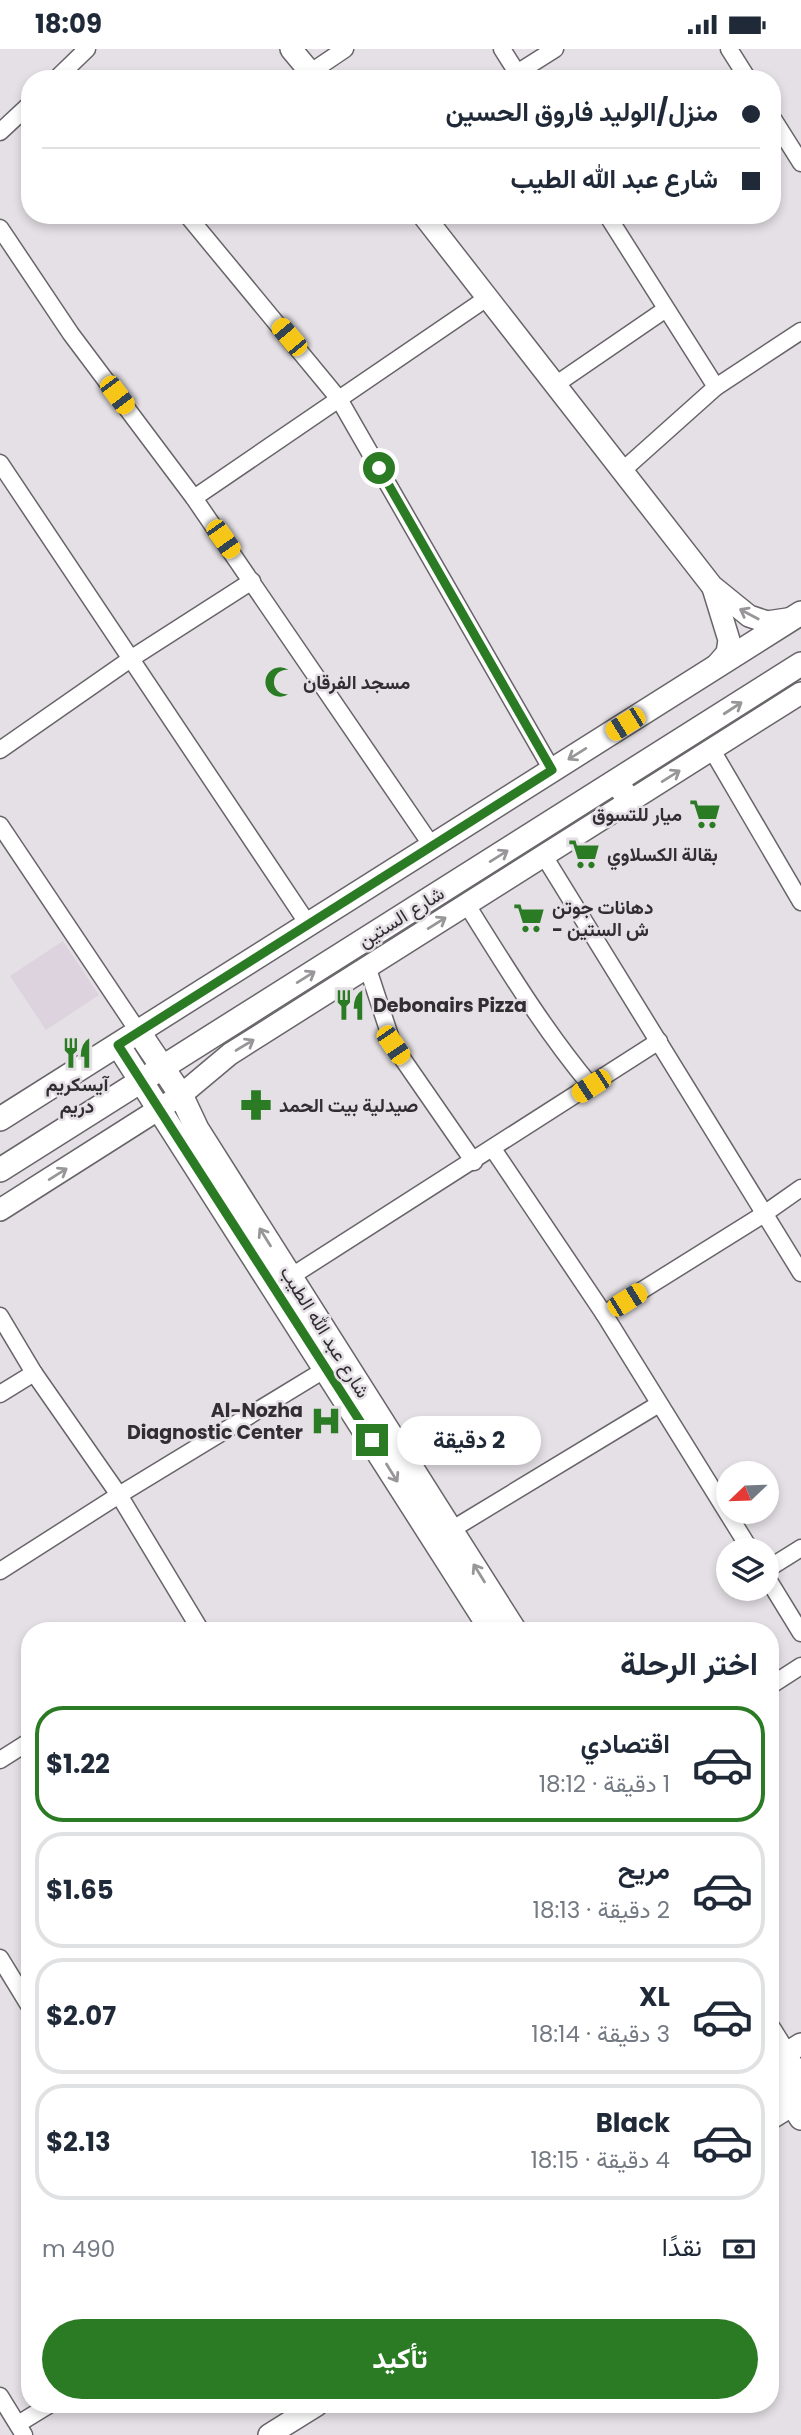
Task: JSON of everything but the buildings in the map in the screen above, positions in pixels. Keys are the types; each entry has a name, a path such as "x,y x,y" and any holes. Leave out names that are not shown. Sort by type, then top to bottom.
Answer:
{"main road":[{"path":"0,1119 797,616"},
{"name":"شارع الستين","path":"0,1170 801,664"},
{"path":"617,782 630,802"},
{"name":"شارع عبد الله الطيب","path":"138,1031 181,1095 282,1282"},
{"name":"شارع عبد الله الطيب","path":"118,1045 282,1282 334,1364 487,1622"},
{"name":"شارع عبد الله الطيب","path":"334,1364 451,1530 510,1622"},
{"path":"781,2057 801,2081"},
{"path":"781,2057 798,2107"}],"street":[{"path":"69,70 87,49"},
{"path":"291,49 310,70"},
{"path":"320,70 345,49"},
{"path":"502,49 515,70"},
{"path":"527,70 555,49"},
{"path":"729,49 742,70"},
{"path":"0,132 21,112"},
{"path":"781,129 798,153"},
{"path":"194,224 339,398 552,770"},
{"path":"430,224 712,586 749,616 767,622 797,616"},
{"path":"613,224 716,387"},
{"path":"0,228 71,334 194,498 432,846"},
{"path":"194,498 487,297"},
{"path":"555,385 666,309"},
{"path":"622,471 716,387 801,331"},
{"path":"0,463 308,924"},
{"path":"0,750 132,658 251,581"},
{"path":"712,586 729,640 727,653 714,668"},
{"path":"0,1210 181,1095 230,1054 800,696"},
{"path":"712,750 801,902"},
{"path":"0,825 138,1031"},
{"path":"544,856 801,1273"},
{"path":"467,905 522,993 591,1086"},
{"path":"368,969 393,1045 474,1162"},
{"path":"282,1282 474,1162 659,1041"},
{"path":"493,1149 604,1314 743,1538"},
{"path":"604,1314 801,1188"},
{"path":"0,1316 34,1373 119,1495 196,1622"},
{"path":"0,1571 334,1364"},
{"path":"0,1394 34,1373"},
{"path":"451,1530 659,1404"},
{"path":"779,1562 801,1548"},
{"path":"779,1597 801,1633"},
{"path":"779,1680 801,1666"},
{"path":"0,1760 21,1747"},
{"path":"0,1958 21,1992"},
{"path":"779,2115 798,2107"},
{"path":"0,2396 21,2430 40,2413"},
{"path":"269,2435 304,2413"}],"shaded area":[{"path":"63,941 99,995 46,1030 10,976"}],"place":[{"name":"مسجد الفرقان","path":"280,682"},
{"name":"ميار للتسوق","path":"705,814"},
{"name":"بقالة الكسلاوي","path":"584,854"},
{"name":"دهانات جوتن - ش الستين","path":"529,918"},
{"name":"Debonairs Pizza","path":"350,1005"},
{"name":"آيسكريم دريم","path":"77,1053"},
{"name":"صيدلية بيت الحمد","path":"256,1105"},
{"name":"Al-Nozha Diagnostic Center","path":"326,1421"}],"route":[{"path":"372,1440 118,1045 552,770 379,468"}]}
